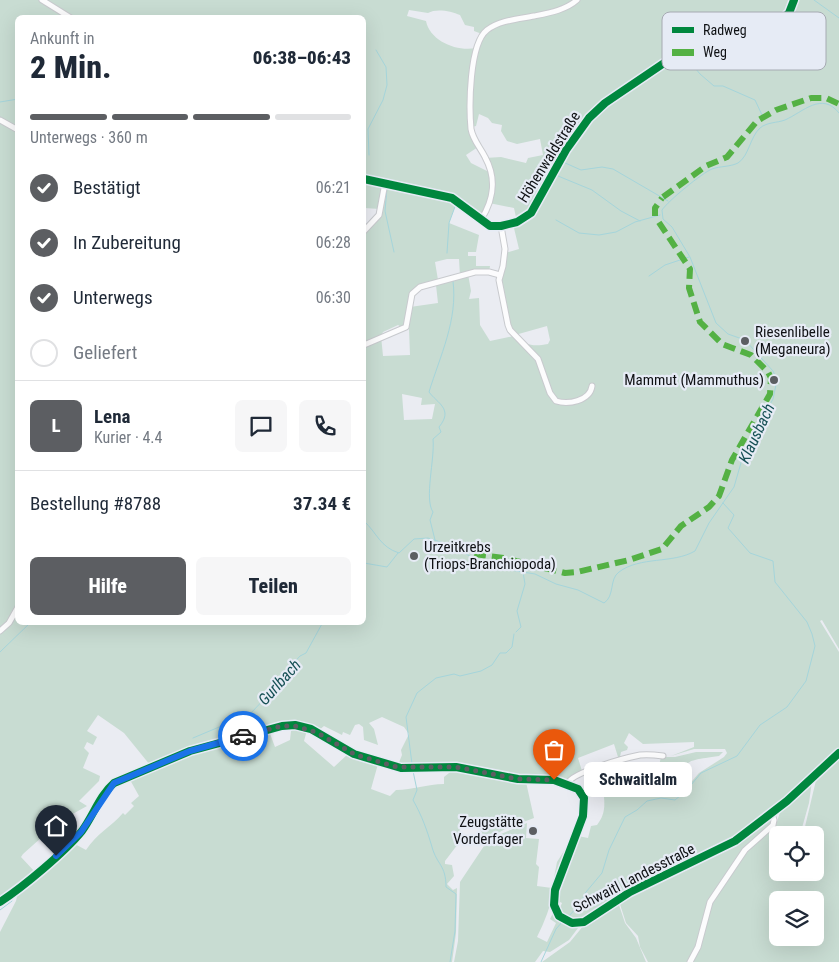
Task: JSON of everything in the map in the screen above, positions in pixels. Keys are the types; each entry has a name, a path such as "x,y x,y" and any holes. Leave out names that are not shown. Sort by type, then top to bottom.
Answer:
{"street":[{"path":"42,0 66,15"},
{"path":"481,220 494,187 490,170 474,140 471,129 474,65 478,40 494,25 556,10 577,0"},
{"name":"Höhenwaldstraße","path":"789,12 794,0"},
{"name":"Höhenwaldstraße","path":"501,226 520,221 531,213 566,150 589,118 605,102 662,64"},
{"path":"0,120 15,128"},
{"path":"366,179 452,198 490,226 501,226 505,247 500,275 501,297 510,330 538,359 554,400 566,403 578,400 590,393 592,386"},
{"path":"366,229 380,215 385,184"},
{"path":"366,344 406,327 412,294 420,286 475,272 489,272 500,275"},
{"path":"0,630 9,623 15,613"},
{"path":"0,902 70,844 88,823 106,791 114,783 190,751 288,725 306,728 322,734 354,754 401,768 456,767 518,779 551,779 568,784 573,777 617,761 640,755 664,756"},
{"name":"Schwaitl Landesstraße","path":"568,784 581,791 584,801 581,822 564,862 553,900 559,916 574,924 584,922 630,892 730,844 772,814 839,753"},
{"path":"690,962 698,946 710,902 745,850 773,825 772,814"}],"green space":[{"path":"0,0 839,0 839,649 822,620 820,621 839,652 839,750 786,799 739,836 585,918 570,920 559,910 562,903 560,902 557,907 557,893 578,836 588,838 591,826 597,825 603,815 604,797 610,791 616,793 628,782 655,783 661,757 675,757 696,752 723,752 719,756 691,761 687,764 673,794 681,794 699,773 724,757 727,753 725,749 694,749 671,756 694,747 694,742 643,744 629,733 624,743 628,747 627,750 621,752 620,757 618,757 614,744 578,758 582,771 567,780 550,776 520,777 485,770 398,765 402,755 401,750 409,734 404,727 382,717 369,723 374,729 378,745 364,740 363,727 359,724 355,725 350,735 343,732 342,735 324,726 318,731 293,724 150,765 124,733 98,715 87,731 97,737 93,745 87,742 84,748 89,753 83,768 100,776 99,781 79,801 87,806 60,821 23,854 21,857 35,872 0,900 0,632 9,621 0,629","holes":["409,10 428,13 431,11 444,11 460,15 465,25 474,27 474,31 482,34 476,48 461,48 445,44 433,34 426,21 407,16","479,114 488,118 492,123 502,125 501,131 507,141 517,144 540,139 543,155 528,158 526,163 501,157 485,158 491,173 471,163 466,155 478,147 472,127 476,126","457,201 481,220 489,203 514,208 517,222 513,224 519,249 505,253 499,280 510,330 514,336 490,341 480,325 479,298 469,299 471,291 468,274 489,272 490,266 476,266 476,256 468,256 468,252 476,252 479,235 449,223","459,259 460,276 438,280 435,262","436,285 438,303 410,307 416,289","398,325 403,328 407,326 409,329 410,355 383,356 381,336 383,332","547,326 550,340 548,344 533,345 526,343 515,335","402,394 422,398 421,405 435,404 432,419 404,420"]},
{"path":"298,727 307,730 304,741 334,767 349,753 378,764 371,789 390,796 396,790 444,784 444,777 454,769 526,782 534,818 505,829 486,840 477,824 460,828 458,844 445,861 445,864 452,865 454,876 447,884 453,890 457,888 456,933 452,962 0,962 0,932 16,901 18,892 73,843 86,850 123,813 125,815 134,806 131,803 139,796 129,778 184,756 269,731 275,747 290,740 291,731"},
{"path":"839,756 839,962 692,962 710,907 737,865 759,838 769,832 769,881 824,881 824,826 805,826 817,776"},
{"path":"812,781 809,803 803,826 776,826 781,809"},
{"path":"770,820 771,825 749,843 713,893 696,946 688,962 648,962 640,947 638,936 626,923 619,901"},
{"path":"527,823 526,838 539,839 536,864 539,867 537,886 552,888 557,862 569,843 547,914 537,937 547,942 556,923 550,919 553,913 564,923 578,928 569,940 550,952 543,951 535,962 454,962 458,941 460,882 486,843 496,836"},
{"path":"618,902 625,923 636,938 646,962 542,962 570,942 584,925"}],"waterway":[{"path":"814,0 839,18"},
{"path":"369,155 368,129 383,100 387,85 386,67 376,50"},
{"path":"697,70 714,86 723,86 755,100 762,115"},
{"name":"Klausbach","path":"0,102 15,100"},
{"name":"Klausbach","path":"366,524 387,547 399,553 414,539 428,538 453,546 481,563 535,574 556,584 578,590 604,603 610,596 616,575 627,567 646,562 677,558 695,551 709,523 734,487 745,449 773,399 777,380 773,371 745,340 728,334 716,323 690,257 672,227 663,219 662,210 693,181 707,172 715,168 738,163 742,160 754,136 763,126 785,120 819,103 833,107 839,113"},
{"path":"550,149 558,158"},
{"path":"563,162 581,170 602,167 613,169 668,201"},
{"path":"558,176 592,190 621,211 640,221"},
{"path":"387,188 385,211 394,252"},
{"path":"447,253 449,223 456,204"},
{"path":"556,220 579,233 599,235 616,232 635,222 660,215"},
{"path":"649,276 665,265 689,257"},
{"path":"435,540 430,520 433,512 429,498 433,439 441,432 439,427 443,421 445,411 429,392 451,324 454,295 453,281"},
{"path":"568,917 580,904 586,892 602,873 609,850 625,817 647,801 661,798 675,800 686,791 701,773 737,756 760,725 787,707 806,681 815,646 807,622 775,582 773,561 750,553 728,528 734,515 723,503"},
{"path":"366,563 387,567 398,553"},
{"path":"516,632 521,627 517,611 525,584 523,572"},
{"path":"0,652 28,625"},
{"name":"Gurlbach","path":"193,738 250,714 272,691 288,669 300,656 306,653 321,625"},
{"path":"412,764 406,717 417,693 436,678 454,674 460,676 481,671 492,665 500,653 506,653 512,647 514,634"},
{"path":"413,771 417,790 413,800 424,823 434,853 445,874 446,887 456,894 455,931 450,962"},
{"path":"17,896 27,886"},
{"path":"0,910 12,901"},
{"path":"541,962 556,929 563,921"}],"marked path":[{"path":"663,197 706,166 727,157 757,121 776,110 811,98 826,98 839,104"},
{"path":"655,216 655,208 662,198"},
{"path":"474,554 504,558 565,573 629,560 662,549 681,526 709,507 719,496 732,460 770,394 771,378 768,372 751,355 722,344 700,322 689,288 690,269 656,218"}],"cycle path":[{"path":"789,12 794,0"},
{"path":"366,179 452,198 490,226 501,226 517,222 531,213 566,150 589,118 605,103 662,64"},
{"path":"0,902 43,869 75,839 86,825 105,793 114,783 190,751 282,726 295,725 311,729 354,754 401,768 456,767 518,779 554,780 578,789 584,798 583,816 555,890 554,905 559,916 572,923 584,922 630,892 735,841 787,801 839,753"}],"way so far":[{"path":"243,736 288,725 306,728 327,737 356,755 397,767 456,767 518,779 554,780"}],"place":[{"name":"Riesenlibelle (Meganeura)","path":"745,341"},
{"name":"Mammut (Mammuthus)","path":"774,380"},
{"name":"Urzeitkrebs (Triops-Branchiopoda)","path":"414,556"},
{"name":"Schwaitlalm","path":"554,780"},
{"name":"Zeugstätte Vorderfager","path":"533,831"}],"route":[{"path":"56,856 81,832 114,783 190,751 243,736"}]}
